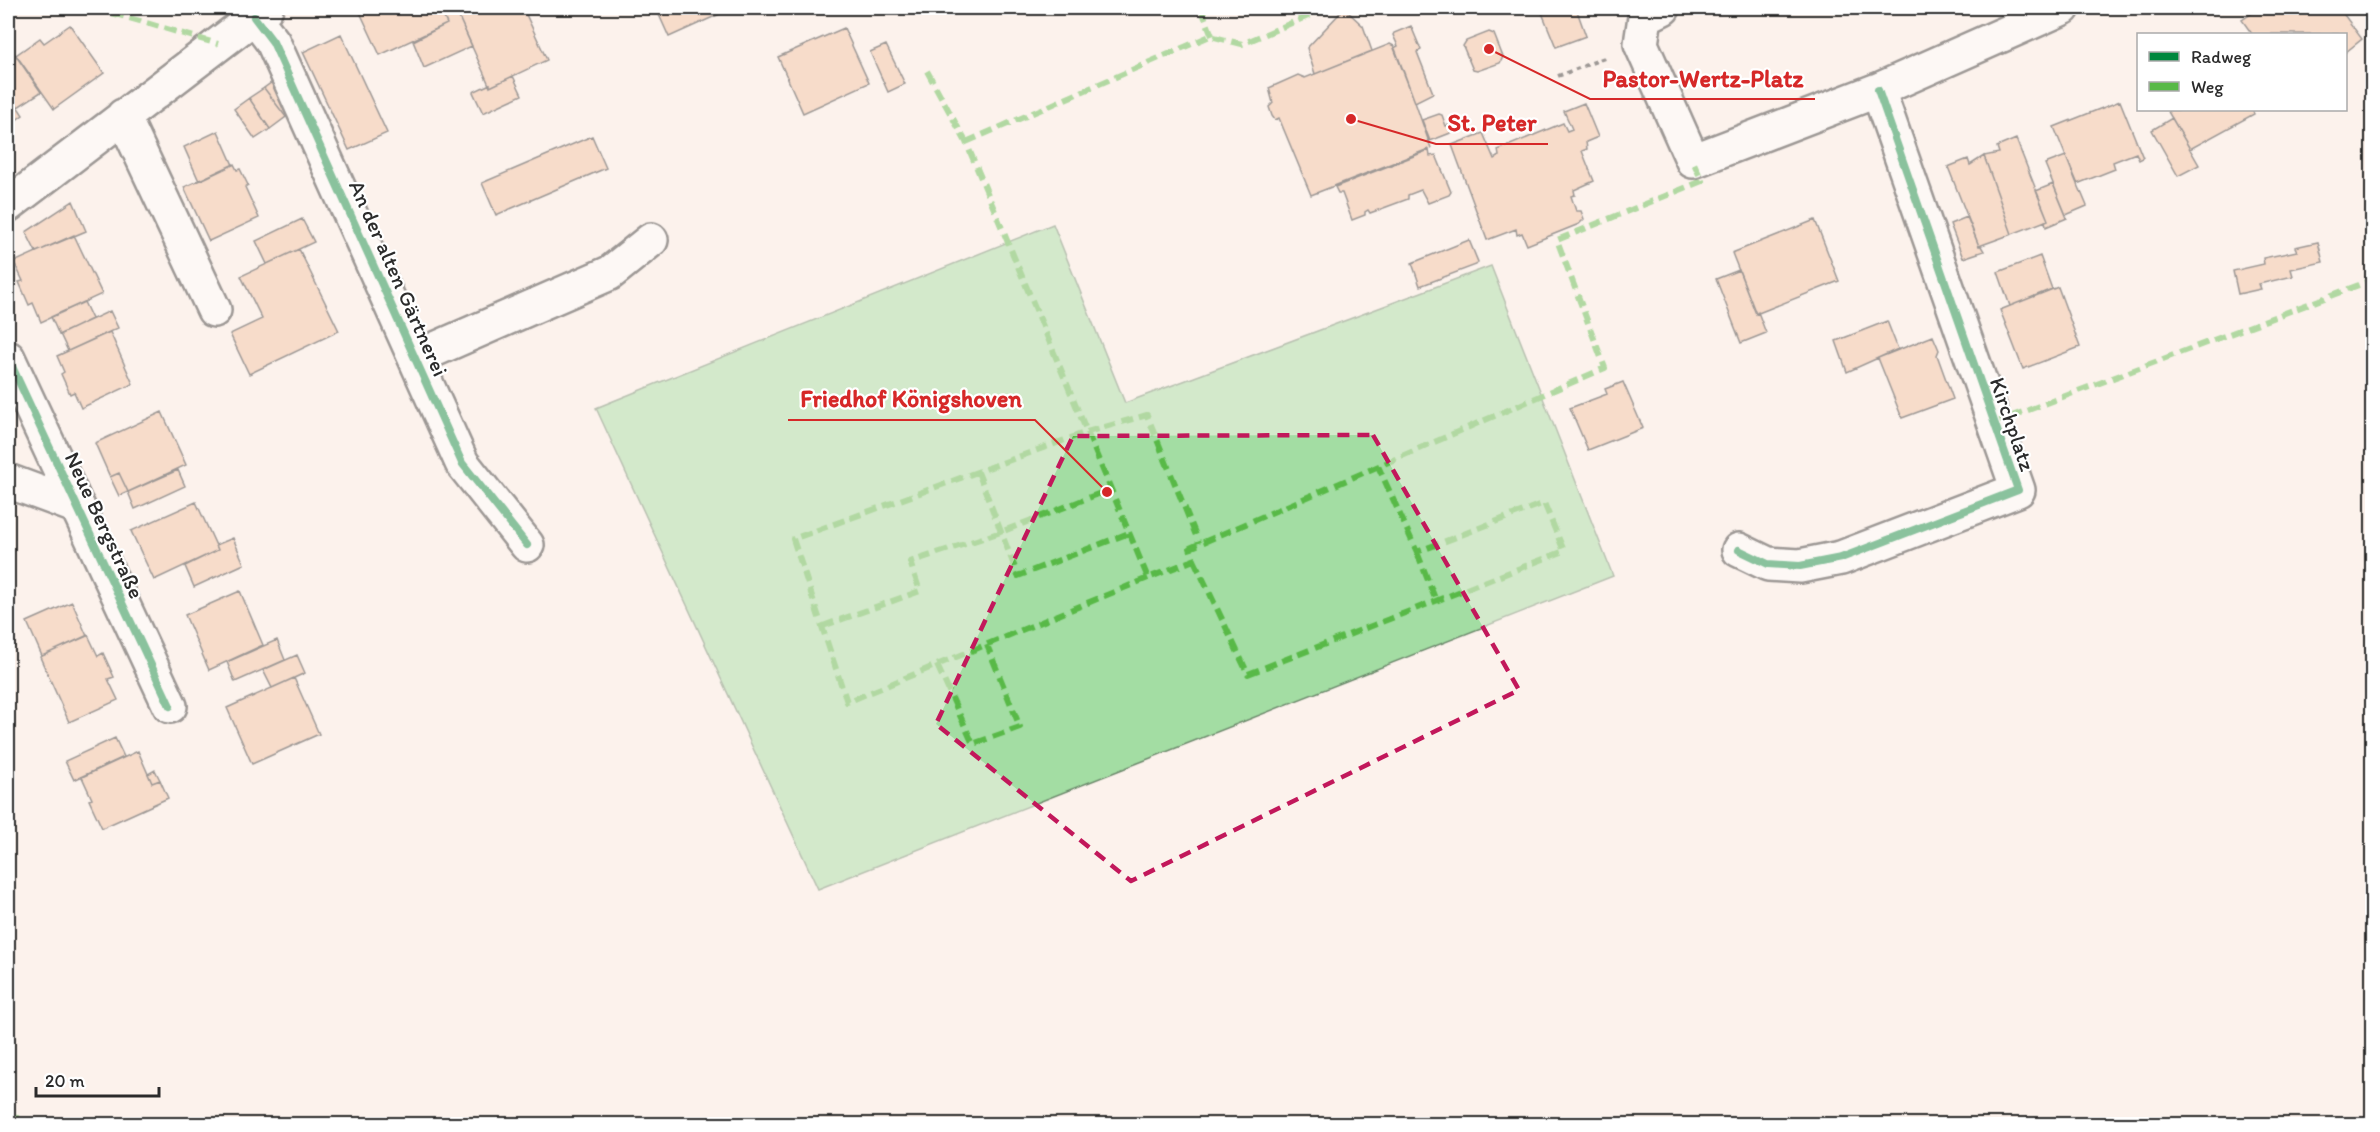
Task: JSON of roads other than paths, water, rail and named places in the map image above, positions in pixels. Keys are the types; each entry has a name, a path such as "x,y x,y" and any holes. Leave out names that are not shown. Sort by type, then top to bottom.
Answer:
{"street":[{"path":"1663,8 1645,17 1641,44 1693,160 1878,90 2063,8"},
{"path":"8,205 260,12"},
{"name":"An der alten Gärtnerei","path":"260,12 462,463 527,545"},
{"name":"Kirchplatz","path":"1739,550 1768,564 1800,566 1840,558 2018,490 1878,90"},
{"path":"123,116 214,310"},
{"name":"An der alten Gärtnerei","path":"416,358 610,273 651,240"},
{"name":"Neue Bergstraße","path":"8,358 170,706"},
{"name":"Neue Bergstraße","path":"8,481 78,507"}],"place":[{"name":"Pastor-Wertz-Platz","path":"1489,49"},
{"name":"St. Peter","path":"1351,119"},
{"name":"Friedhof Königshoven","path":"1107,492"}]}
